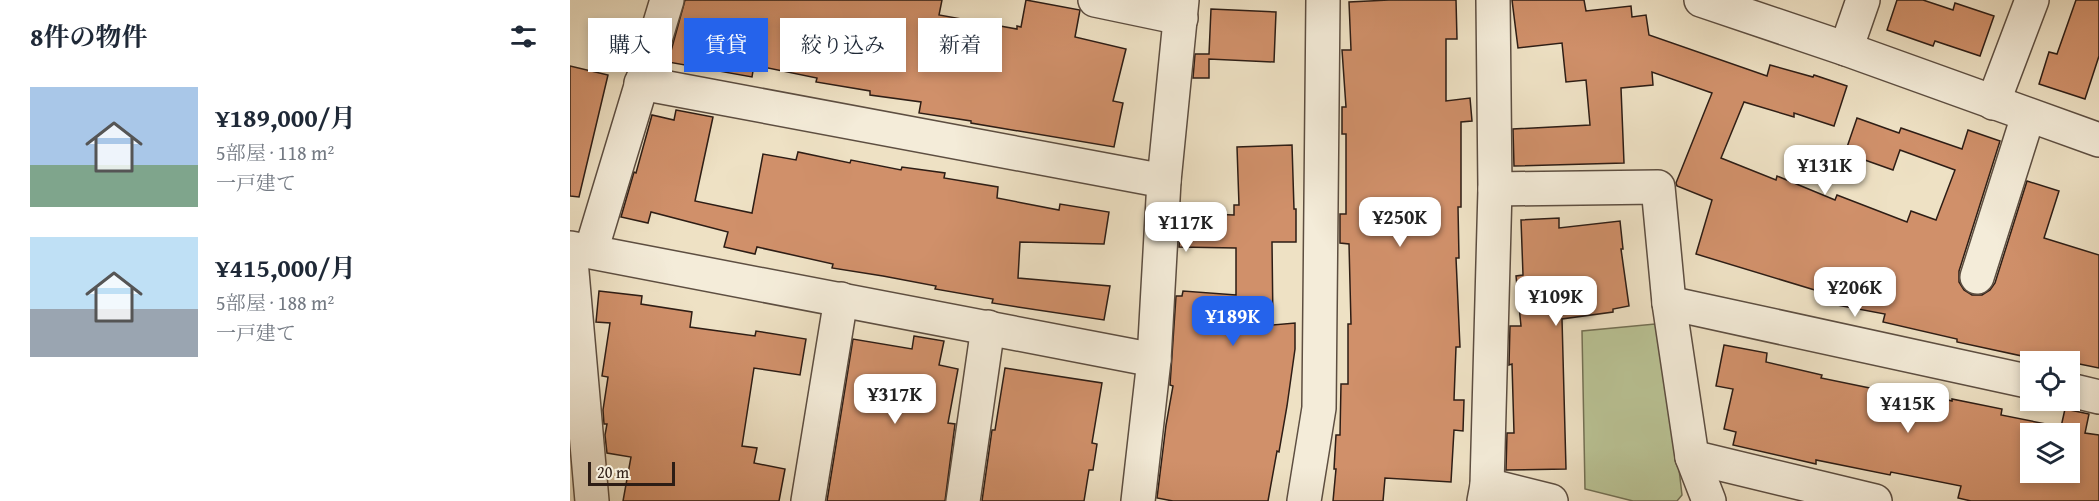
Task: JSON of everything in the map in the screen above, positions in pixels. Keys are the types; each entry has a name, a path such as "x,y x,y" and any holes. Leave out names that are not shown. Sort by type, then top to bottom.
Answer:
{"street":[{"path":"591,501 577,249 641,83 667,0"},
{"path":"1095,0 1182,9 1164,181 1154,360 1137,501"},
{"path":"1304,501 1319,408 1323,0"},
{"path":"1493,0 1495,189 1485,493 1551,501"},
{"path":"1701,0 1846,49 2099,140"},
{"path":"1846,49 1863,0"},
{"path":"1993,103 2032,0"},
{"path":"641,83 1164,181"},
{"path":"1977,277 2028,116"},
{"path":"1495,189 1658,187 1669,303 1692,457 1709,501"},
{"path":"577,249 1154,360"},
{"path":"808,501 841,299"},
{"path":"1669,303 2020,380"},
{"path":"963,501 988,327"},
{"path":"2080,392 2099,397"},
{"path":"1692,457 1875,501"}],"green space":[{"path":"1655,324 1664,339 1682,495 1677,501 1633,501 1585,489 1582,331"}],"building":[{"path":"685,0 942,0 939,15 956,18 918,18 918,72 1002,72 1002,26 1017,29 1017,26 1021,27 1026,0 1080,10 1075,37 1126,49 1113,101 1123,103 1114,147 919,113 921,102 870,95 870,91 816,82 817,78 788,72 906,72 906,18 780,18 780,70 768,68 768,18 684,18 684,65 672,63 672,47"},
{"path":"1456,0 1457,39 1446,39 1446,101 1470,98 1472,121 1461,122 1461,207 1458,207 1459,258 1456,258 1460,347 1456,347 1454,400 1464,400 1463,431 1454,430 1451,482 1385,478 1383,501 1333,501 1336,435 1340,435 1341,384 1348,384 1348,324 1351,324 1349,244 1340,243 1340,214 1346,214 1346,134 1342,134 1342,107 1346,107 1342,50 1351,50 1349,2"},
{"path":"1512,0 1584,0 1586,11 1631,6 1632,17 1646,15 1649,35 1767,76 1770,65 1813,77 1814,75 1847,86 1834,126 1794,113 1794,117 1744,102 1721,158 1776,180 1777,176 1835,200 1837,195 1907,222 1911,211 1936,220 1955,170 1900,150 1893,170 1845,153 1857,118 1899,133 1901,128 1962,149 1968,130 2000,141 1959,271 1959,282 1964,290 1972,295 1982,295 1995,283 2027,181 2059,191 2044,238 2099,255 2099,368 2080,364 2080,351 2020,351 2020,356 1883,322 1885,314 1826,303 1828,294 1696,254 1712,200 1677,186 1676,183 1712,93 1652,72 1653,85 1621,88 1624,163 1514,166 1513,129 1590,125 1586,80 1566,82 1562,43 1518,48"},
{"path":"1897,0 1923,0 1953,10 1955,3 1994,16 1980,56 1935,41 1933,46 1887,30"},
{"path":"2076,0 2099,0 2099,56 2085,99 2039,84 2049,52 2057,54"},
{"path":"1211,9 1276,12 1274,62 1209,59 1209,78 1193,78 1195,54 1209,54"},
{"path":"570,66 608,75 579,197 570,196"},
{"path":"724,72 753,72 752,77"},
{"path":"676,110 713,117 695,201 752,213 763,154 796,160 798,152 850,163 851,160 901,170 902,167 945,173 944,178 998,187 997,198 1059,210 1060,204 1109,212 1104,244 1020,242 1018,278 1110,286 1104,320 992,303 993,299 935,289 936,286 832,268 833,264 757,247 755,254 724,247 728,232 651,212 648,223 621,217 652,115 674,120"},
{"path":"1292,145 1296,242 1272,242 1273,325 1295,323 1295,349 1279,452 1277,451 1268,501 1173,501 1157,498 1173,386 1170,385 1176,296 1182,296 1183,291 1236,295 1236,248 1179,247 1181,213 1234,215 1234,205 1239,205 1237,147"},
{"path":"1559,218 1559,228 1620,221 1623,249 1621,249 1629,306 1613,309 1613,312 1562,319 1566,469 1506,470 1507,433 1514,433 1512,364 1509,365 1510,326 1521,326 1516,276 1523,275 1521,220"},
{"path":"599,291 642,296 641,304 692,312 690,327 755,336 756,331 806,339 800,375 754,368 742,446 757,448 754,463 785,469 779,501 623,501 631,457 607,453 605,435 607,424 604,424 603,410 608,377 602,376 610,323 596,322"},
{"path":"914,336 944,341 939,365 958,369 948,423 955,424 945,501 827,501 853,339 912,349"},
{"path":"1724,345 1767,353 1766,362 1822,375 1821,378 1904,395 1905,389 1952,401 1952,399 2002,409 2001,415 2041,423 2020,423 2020,483 2080,483 2080,423 2062,423 2065,411 2089,414 2085,433 2099,435 2099,501 1971,501 1958,498 1961,486 1816,460 1816,464 1733,445 1736,432 1724,429 1733,389 1716,386"},
{"path":"1005,368 1102,383 1092,443 1097,444 1093,470 1089,470 1084,501 982,501 992,430 995,430"}]}
